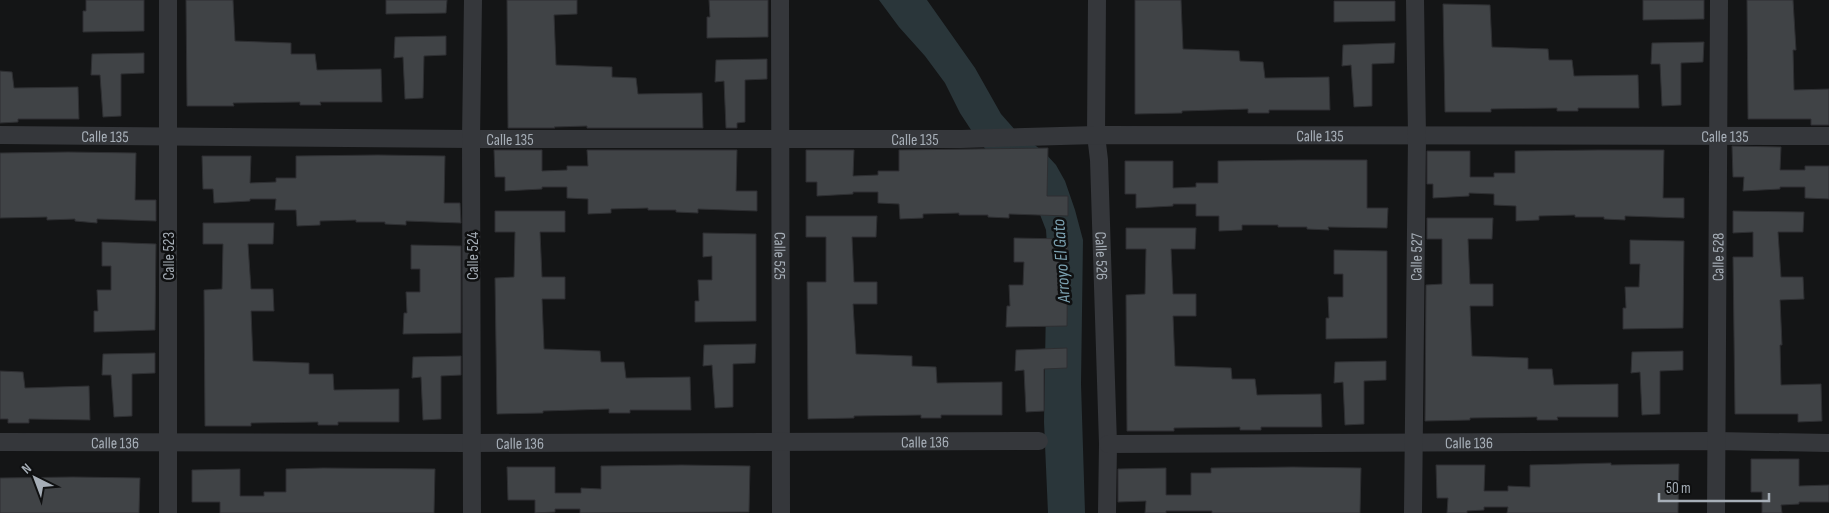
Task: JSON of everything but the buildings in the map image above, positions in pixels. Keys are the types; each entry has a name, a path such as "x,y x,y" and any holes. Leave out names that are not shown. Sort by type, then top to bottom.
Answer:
{"street":[{"name":"Calle 523","path":"168,0 168,513"},
{"name":"Calle 524","path":"472,513 471,139 473,0"},
{"name":"Calle 525","path":"780,0 781,513"},
{"name":"Calle 526","path":"1097,0 1096,135 1099,160 1108,444 1108,513"},
{"name":"Calle 527","path":"1413,513 1417,136 1415,0"},
{"name":"Calle 528","path":"1716,513 1719,0"},
{"name":"Calle 135","path":"0,135 471,139 961,139 1096,135 1829,136"},
{"name":"Calle 136","path":"0,442 1039,441"},
{"name":"Calle 136","path":"1108,444 1716,441 1829,443"}],"water":[{"name":"Arroyo El Gato","path":"879,0 927,0 975,68 1001,114 1016,131 1044,152 1056,165 1065,181 1083,240 1081,384 1085,513 1048,513 1044,422 1047,245 1046,230 1039,212 977,139 960,113 945,83"}]}
